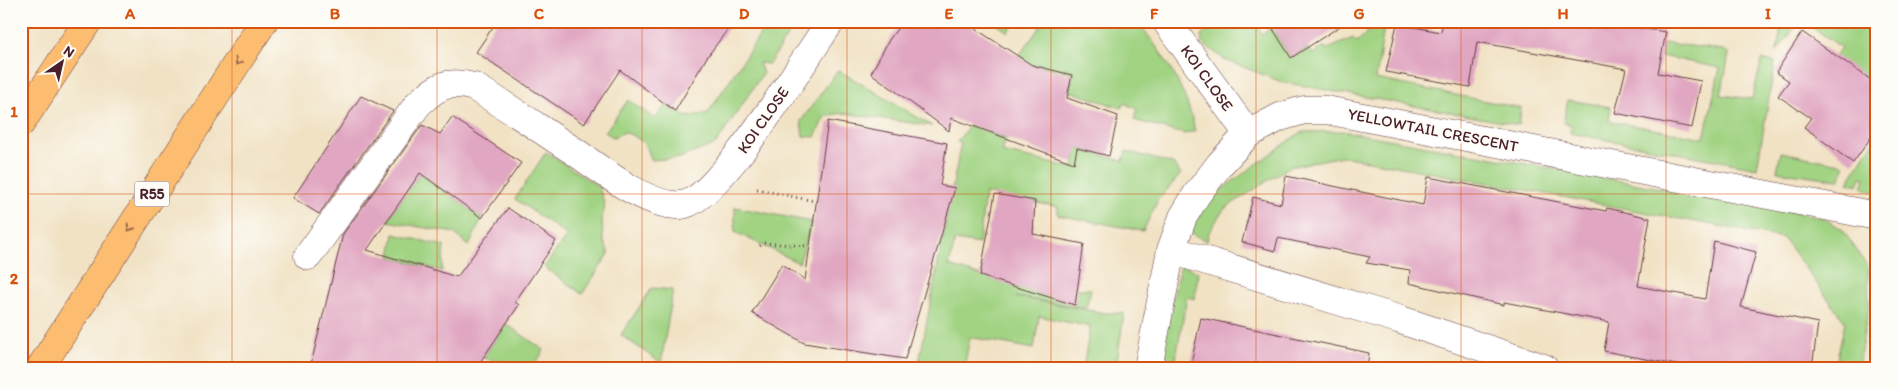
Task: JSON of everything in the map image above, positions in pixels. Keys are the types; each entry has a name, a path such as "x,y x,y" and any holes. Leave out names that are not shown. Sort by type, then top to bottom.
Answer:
{"main road":[{"path":"21,123 88,21"},
{"name":"R55","path":"40,368 264,21"}],"street":[{"name":"KOI CLOSE","path":"308,256 418,104 433,90 447,85 461,84 474,87 633,190 668,204 683,205 692,201 713,185 738,156 831,21"},
{"name":"KOI CLOSE","path":"1166,21 1248,134"},
{"name":"YELLOWTAIL CRESCENT","path":"1148,368 1171,250 1183,217 1197,194 1220,164 1248,134 1280,117 1304,110 1326,110 1877,216"},
{"path":"1171,250 1398,319 1544,368"}],"path":[{"path":"748,187 819,202"},
{"path":"760,246 764,242 809,246"}],"green space":[{"path":"769,21 797,21 769,64 759,63 763,73 716,144 680,158 651,160 645,145 639,139 625,132 613,137 605,132 628,100 655,119 667,104 687,117 708,113"},
{"path":"992,21 1014,21 1008,32"},
{"path":"1044,21 1137,21 1165,59 1180,85 1195,131 1184,134 1134,120 1137,109 1124,103 1121,108 1069,91 1074,73 1029,64 988,132 1006,139 1002,152 1073,168 1077,148 1123,161 1126,151 1173,164 1181,174 1158,200 1143,231 1058,215 1058,207 985,193 979,244 955,240 949,266 1035,292 1037,279 1078,289 1091,289 1086,308 1016,297 1104,313 1124,313 1116,368 1083,368 1090,327 1039,316 1034,349 970,337 964,368 918,368 961,143 957,142"},
{"path":"1215,21 1228,21 1234,30 1249,21 1253,21 1262,34 1272,28 1291,58 1307,48 1313,54 1323,47 1328,49 1353,38 1357,42 1371,29 1366,21 1385,21 1376,79 1521,108 1519,125 1282,82 1225,60 1202,43 1201,36"},
{"path":"1782,21 1800,21 1777,51"},
{"path":"1803,21 1841,21 1877,27 1877,61 1864,77 1834,58 1841,47"},
{"path":"1664,43 1724,50 1729,54 1721,95 1752,99 1762,60 1775,62 1757,168 1570,133 1572,125 1563,123 1568,100 1611,107 1609,121 1704,138 1720,68 1661,56"},
{"path":"838,70 932,126 843,113 825,116 815,137 803,136 801,121"},
{"path":"1343,131 1821,217 1842,229 1868,267 1869,303 1858,368 1835,368 1845,322 1783,238 1342,156 1289,167 1224,209 1209,232 1207,241 1192,234 1187,224 1203,203 1301,132"},
{"path":"1876,138 1877,193 1862,188 1865,178 1861,177 1858,185 1848,182"},
{"path":"546,152 599,187 605,206 602,219 603,239 609,254 582,294 544,267 567,235 515,199"},
{"path":"1781,152 1845,165 1839,180 1777,171"},
{"path":"420,173 482,218 469,246 454,233 387,221"},
{"path":"735,207 812,222 799,263 735,232"},
{"path":"394,234 444,246 442,271 390,257"},
{"path":"1181,265 1198,272 1195,299 1187,297 1174,368 1155,368"},
{"path":"652,288 673,290 661,363 621,335"},
{"path":"506,324 544,350 533,368 483,358"}],"building":[{"path":"497,21 734,21 707,57 675,111 620,70 584,124 476,52"},
{"path":"903,21 963,21 1032,65 1072,75 1067,98 1118,116 1109,156 1077,148 1074,163 951,118 949,131 871,73 889,40"},
{"path":"1268,21 1348,21 1291,58"},
{"path":"1443,21 1596,21 1666,32 1658,73 1701,81 1692,128 1615,113 1626,69 1477,42 1470,87 1386,72 1397,24 1441,32"},
{"path":"1802,32 1877,84 1877,129 1853,163 1804,127 1811,118 1778,96 1789,81 1776,72"},
{"path":"361,96 393,111 319,214 293,198"},
{"path":"452,117 521,163 482,218 420,173 367,250 457,277 508,208 556,241 515,302 519,305 476,368 310,368 343,234 422,125 440,134"},
{"path":"828,121 947,143 940,185 955,188 905,359 804,343 752,313 782,264 805,280"},
{"path":"1286,176 1423,205 1428,177 1606,211 1607,208 1650,218 1638,286 1705,299 1714,241 1756,252 1741,307 1818,323 1812,368 1692,368 1604,351 1609,322 1504,302 1504,305 1409,283 1410,270 1366,263 1370,257 1278,238 1275,251 1242,242 1253,197 1281,204"},
{"path":"995,194 1035,201 1033,234 1084,244 1075,305 980,276"},
{"path":"1201,318 1369,353 1367,368 1190,368"}]}
